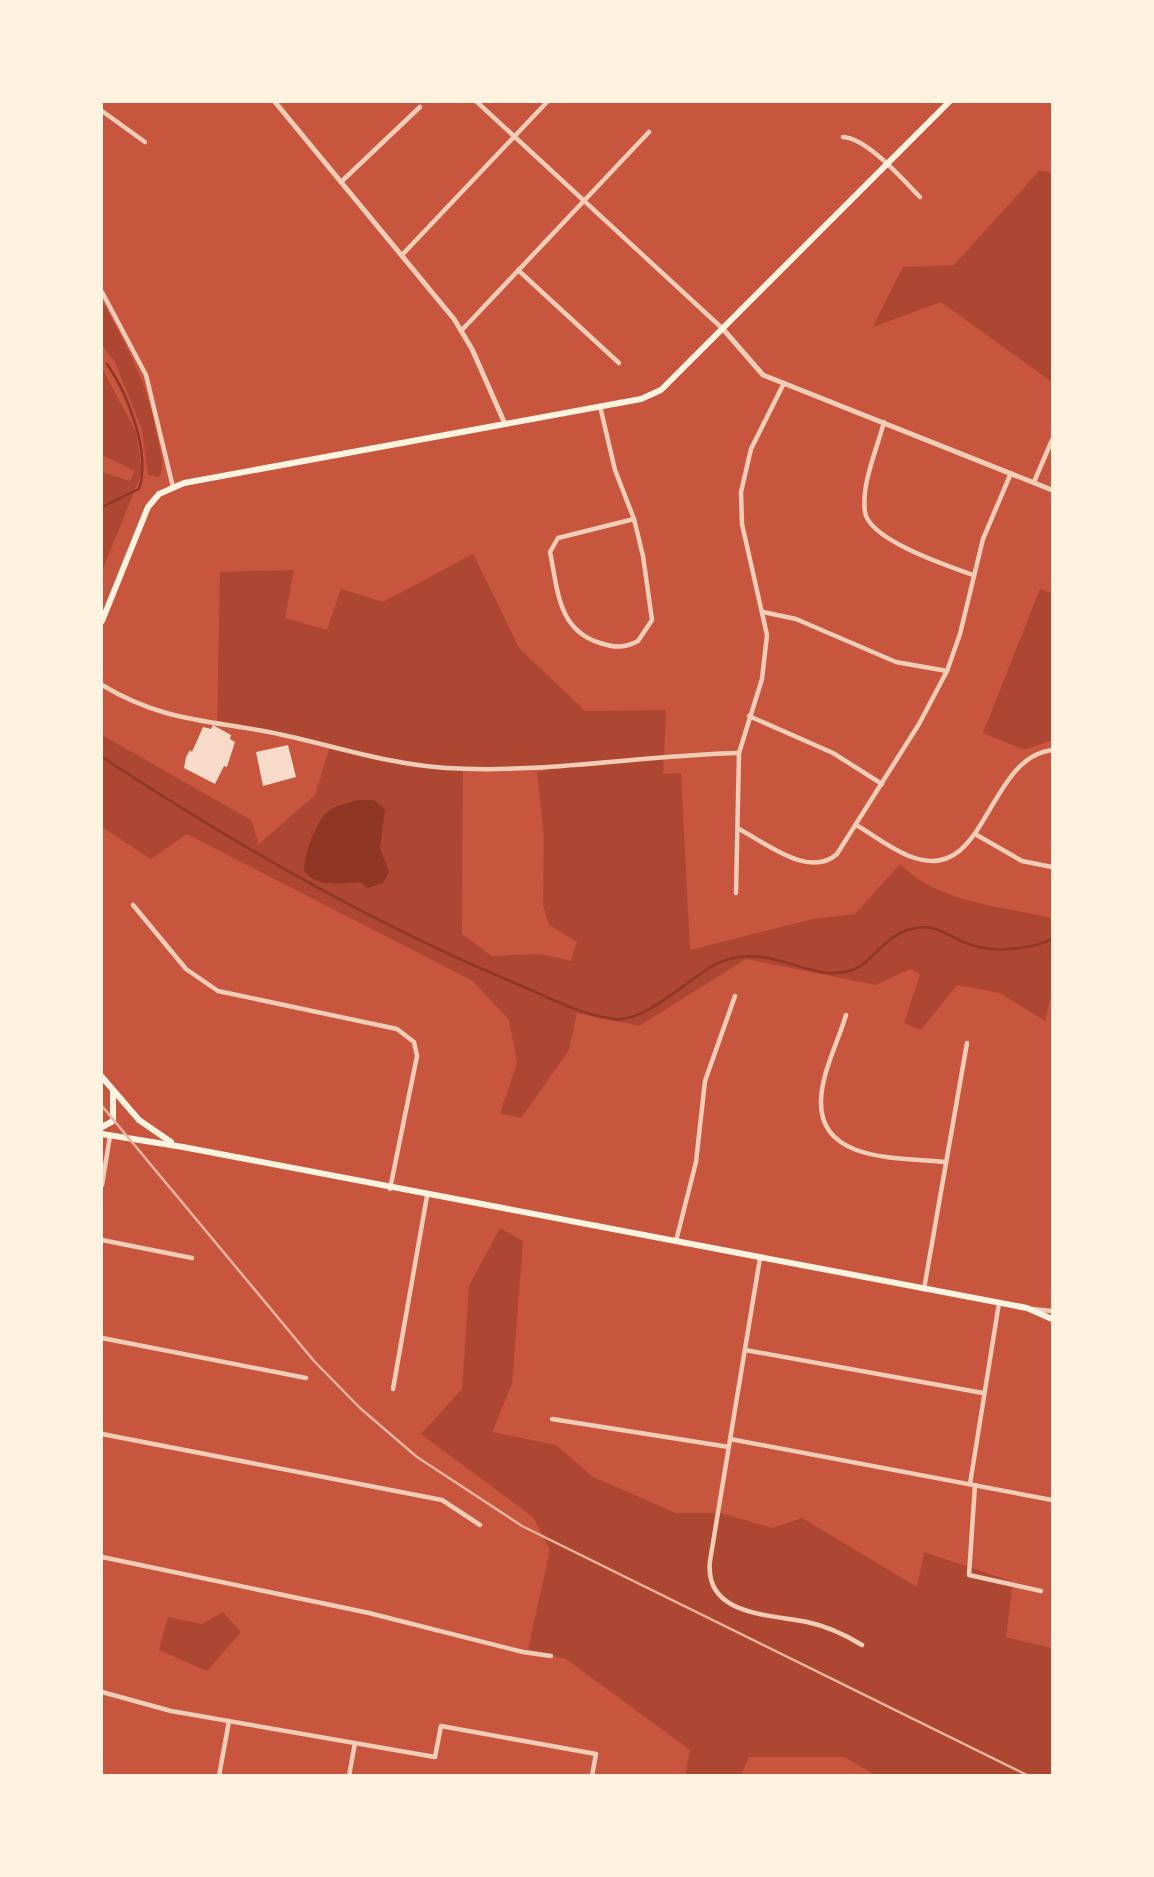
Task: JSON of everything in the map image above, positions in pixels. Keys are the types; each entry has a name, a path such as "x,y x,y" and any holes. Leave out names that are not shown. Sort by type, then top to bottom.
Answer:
{"main road":[{"path":"102,621 148,507 159,494 173,487 190,481 641,399 661,390 949,102"},
{"path":"102,1077 153,1132 183,1147"},
{"path":"110,1136 116,1108 112,1090"},
{"path":"102,1127 113,1121"},
{"path":"102,1134 183,1147 390,1189 1027,1308 1052,1319"}],"street":[{"path":"275,102 402,255 461,331 505,424"},
{"path":"477,102 723,329 763,375 1052,490"},
{"path":"402,255 547,102"},
{"path":"341,182 420,107"},
{"path":"102,111 145,142"},
{"path":"461,331 649,132"},
{"path":"843,137 856,140 920,197"},
{"path":"518,270 619,363"},
{"path":"102,292 146,374 173,487"},
{"path":"736,893 739,753 766,661 767,635 742,524 741,492 751,449 784,383"},
{"path":"600,407 615,470 634,519 643,556 652,620 638,640 623,647 610,646 580,635 567,621 561,608 551,546 564,536 634,519"},
{"path":"884,422 866,496 868,522 874,530 920,554 973,575"},
{"path":"1034,482 1052,440"},
{"path":"739,829 803,862 817,864 837,854 933,701 947,671 960,634 983,539 1011,473"},
{"path":"763,612 796,619 896,662 947,671"},
{"path":"102,685 151,711 272,733 390,762 448,768 534,766 661,759 690,754 739,753"},
{"path":"749,716 833,752 882,783"},
{"path":"856,825 905,854 932,860 961,850 975,834 1012,772 1027,758 1052,750"},
{"path":"975,834 1022,861 1052,867"},
{"path":"132,905 186,969 218,991 397,1029 410,1036 417,1056 390,1189"},
{"path":"676,1242 696,1163 709,1063 735,996"},
{"path":"846,1015 820,1100 824,1124 830,1133 855,1151 946,1162"},
{"path":"923,1289 967,1043"},
{"path":"102,1185 110,1136"},
{"path":"393,1389 427,1196"},
{"path":"102,1240 192,1258"},
{"path":"760,1258 709,1566 718,1594 736,1608 809,1622 862,1645"},
{"path":"999,1303 983,1393 972,1485 969,1575 1041,1591"},
{"path":"1027,1308 1052,1311"},
{"path":"102,1338 306,1378"},
{"path":"745,1350 983,1393"},
{"path":"552,1419 729,1447"},
{"path":"102,1434 442,1500 480,1525"},
{"path":"730,1438 1052,1500"},
{"path":"102,1557 551,1656"},
{"path":"102,1692 171,1711 435,1757 441,1726 596,1754 592,1776"},
{"path":"219,1776 229,1721"},
{"path":"349,1776 355,1743"}],"shaded area":[{"path":"1040,170 1052,173 1052,382 941,302 873,327 903,267 954,265"},
{"path":"102,301 129,352 149,402 162,460 159,477 148,475 142,429 115,362 102,345"},
{"path":"102,368 136,432 142,472 102,571 102,472 130,481 135,471 102,455"},
{"path":"473,554 519,648 585,711 666,710 663,774 681,773 690,950 813,919 855,914 900,864 915,877 951,895 1052,918 1052,993 1045,1021 1000,993 957,985 921,1030 904,1023 920,974 910,969 876,985 746,959 639,1026 577,1013 569,1050 521,1118 500,1113 517,1063 509,1020 473,981 187,834 151,859 102,827 102,735 251,820 259,844 315,795 330,746 217,724 220,572 294,570 285,618 327,630 341,589 383,602","holes":["563,767 537,772 544,836 543,905 549,925 577,942 571,961 541,954 492,956 462,934 463,769"]},
{"path":"1040,589 1052,593 1052,740 1024,750 983,733"},
{"path":"357,800 374,800 385,809 380,848 389,872 383,883 367,888 360,882 330,883 316,880 304,871 306,856 320,821 330,810"},
{"path":"500,1228 523,1241 512,1384 492,1432 556,1445 593,1477 676,1513 721,1513 772,1528 802,1518 917,1587 924,1552 1013,1582 1006,1637 1052,1648 1052,1775 875,1775 844,1757 749,1757 741,1775 685,1775 690,1750 566,1659 528,1649 550,1550 533,1517 421,1434 462,1389 469,1286"},
{"path":"223,1612 241,1632 207,1671 159,1650 168,1617 202,1624"}],"building":[{"path":"213,725 231,735 230,739 235,742 227,767 224,766 215,784 184,768 186,757 190,750 192,752 203,727 211,729"},
{"path":"288,745 296,777 263,786 256,752"}],"waterway":[{"path":"102,507 139,489 142,475 140,442 130,407 107,364"},
{"path":"102,757 250,849 352,906 457,958 561,1003 601,1017 614,1019 640,1014 716,964 735,958 770,958 835,973 858,967 894,937 915,928 931,928 967,944 993,949 1025,947 1052,939"}],"railway":[{"path":"102,1106 314,1361 360,1408 417,1457 522,1526 1029,1776"}]}
